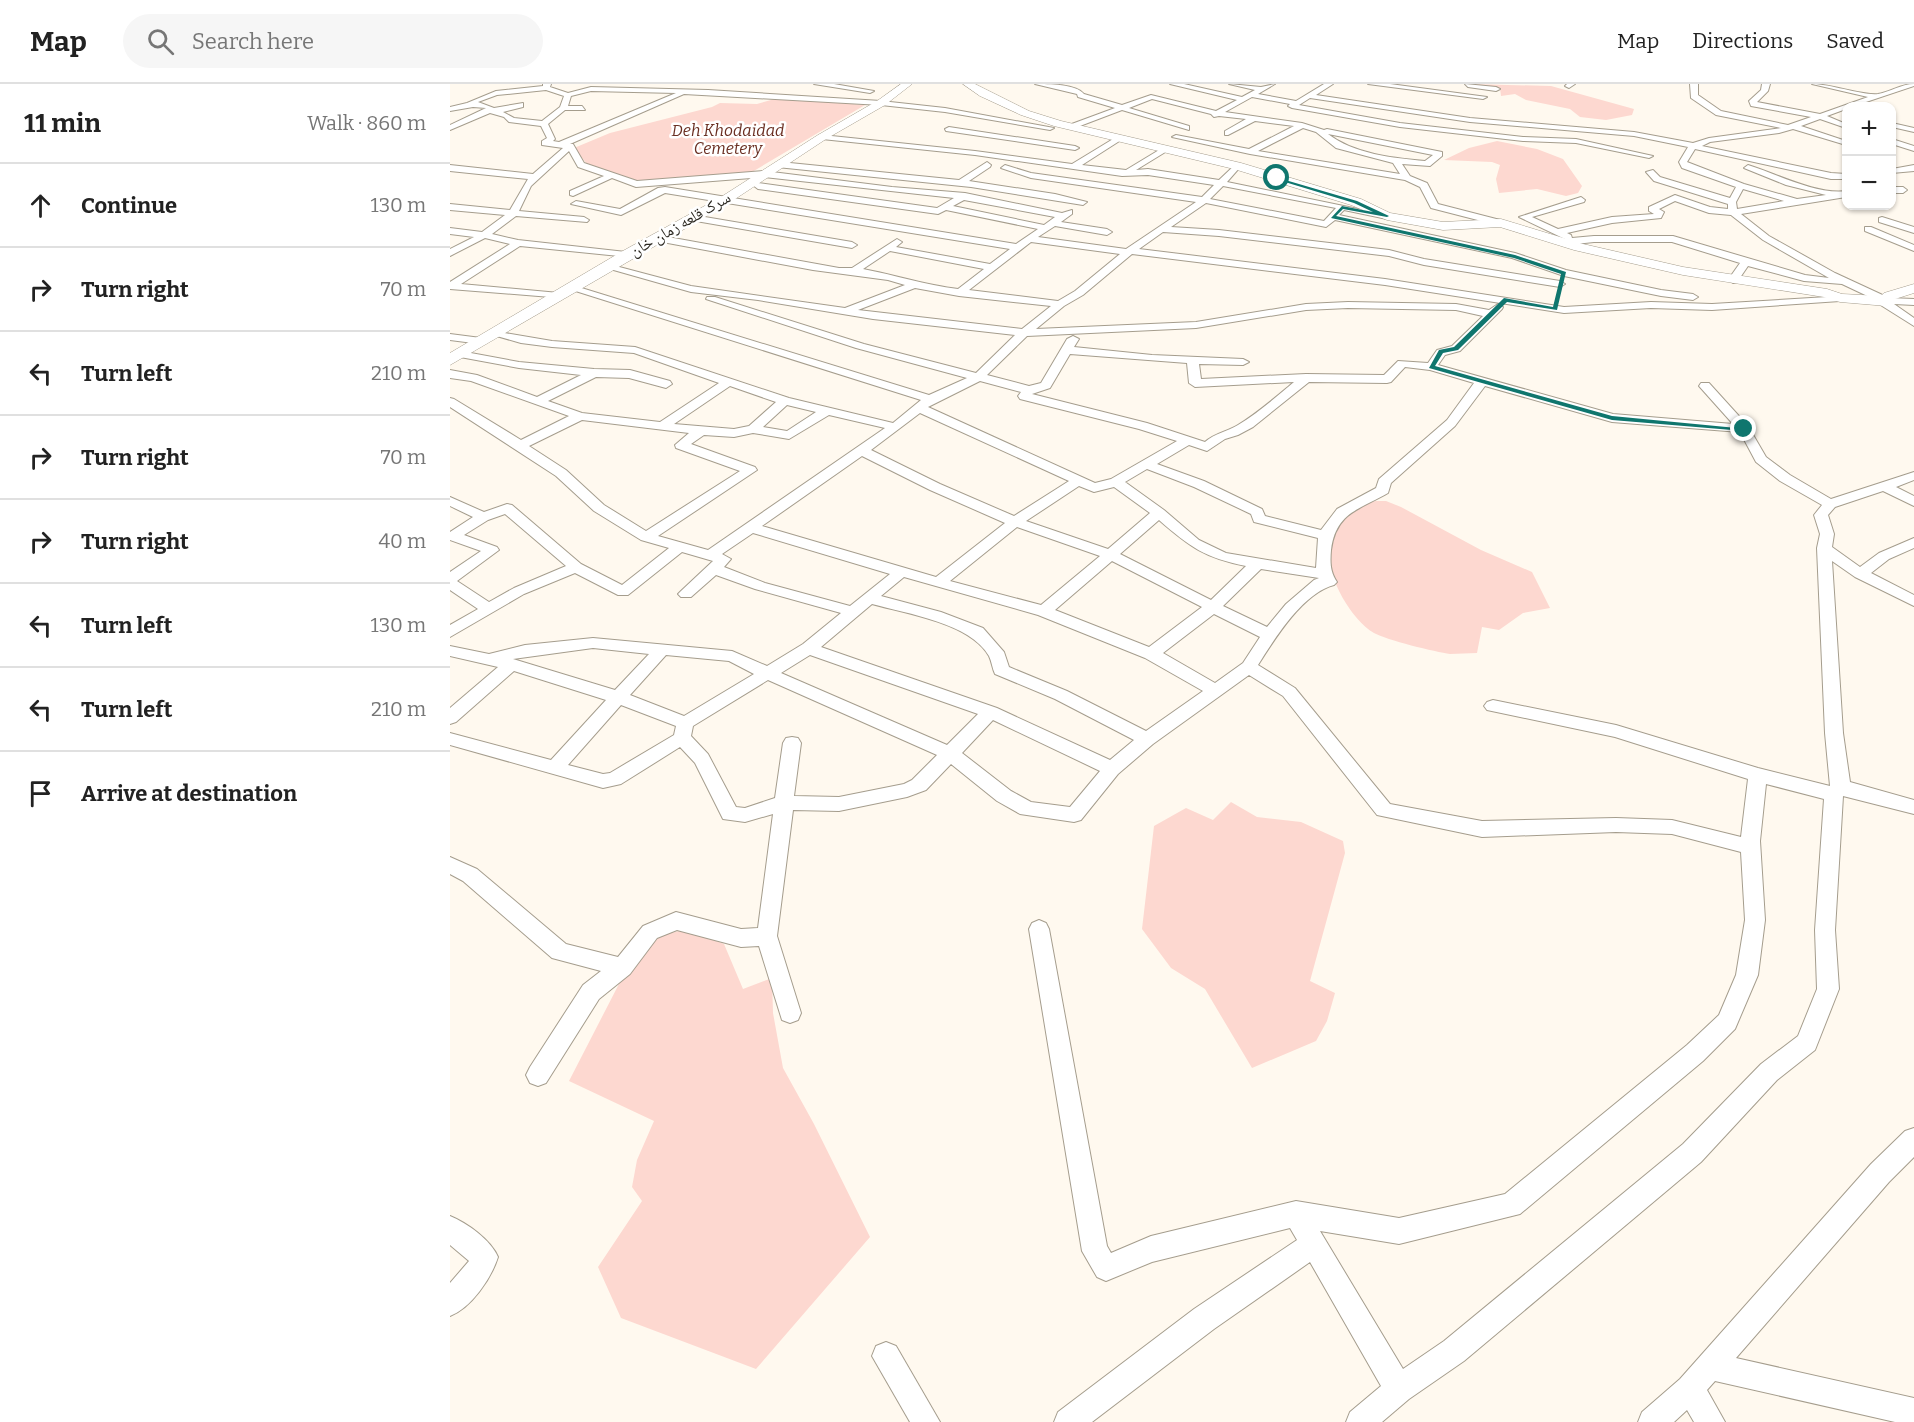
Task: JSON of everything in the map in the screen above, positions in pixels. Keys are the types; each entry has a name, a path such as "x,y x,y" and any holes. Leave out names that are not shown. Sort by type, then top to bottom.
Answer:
{"street":[{"path":"574,84 591,89"},
{"path":"648,90 658,84"},
{"path":"708,92 715,84"},
{"path":"733,93 746,84"},
{"path":"818,84 892,94"},
{"name":"سرک قلعه زمان خان","path":"455,357 626,255 725,200 822,137 881,103 907,84"},
{"path":"968,84 984,94 1054,126"},
{"path":"1039,84 1080,92 1081,95 1186,128"},
{"path":"1174,84 1243,99"},
{"path":"1233,84 1262,89"},
{"path":"1206,118 1271,84"},
{"path":"1329,84 1292,106 1400,125 1523,139 1561,139 1594,143 1649,156"},
{"path":"1372,84 1426,87 1483,97"},
{"path":"1457,84 1496,89"},
{"path":"1694,84 1694,96 1719,113 1791,127 1842,142"},
{"path":"1766,84 1764,91 1753,101 1754,104 1842,125"},
{"path":"1816,84 1878,96"},
{"path":"1882,84 1914,95"},
{"path":"1863,102 1913,84"},
{"path":"450,109 496,93 546,86 568,94 591,89 733,93 881,103 945,110 1072,127 1232,165 1356,202 1387,216"},
{"path":"1360,153 1386,138 1400,125 1418,105 1426,87"},
{"path":"450,253 484,235 513,214 512,212 534,177 565,146 685,92"},
{"path":"470,103 489,107 489,110 507,115 512,120 544,124 563,108 568,94"},
{"path":"1252,95 1297,104"},
{"path":"1309,96 1418,105 1470,120 1616,132 1676,141 1724,154 1842,177"},
{"path":"1072,127 1151,97 1216,113 1302,125 1439,154 1428,164 1396,161 1339,146 1319,130"},
{"path":"450,129 489,110 520,105"},
{"path":"563,108 582,108"},
{"path":"1801,203 1741,186 1685,166 1683,162 1693,146 1709,140 1791,127 1842,110"},
{"path":"1470,120 1477,113"},
{"path":"1228,133 1256,117"},
{"path":"959,293 1029,239 1196,123"},
{"path":"544,124 551,139 545,143 565,146 581,165 636,184 1018,247"},
{"path":"686,594 713,562 752,528 925,404 978,377 1024,333 1060,304 1079,293 1160,229 1204,200 1221,183 1232,165 1250,152 1302,125"},
{"path":"1031,141 1054,126"},
{"path":"1896,126 1914,130"},
{"path":"949,129 1075,148"},
{"path":"1712,129 1734,136"},
{"path":"822,137 916,146 1073,167 1221,183 1443,225 1501,223"},
{"path":"1176,137 1250,152 1407,178 1424,184 1434,206 1567,238 1683,271 1827,293 1840,298"},
{"path":"1073,167 1118,138"},
{"path":"1896,142 1914,149"},
{"path":"916,146 904,154 987,165 1031,176 1204,200 1326,224 1342,207"},
{"path":"1724,154 1718,156 1789,183 1835,195 1842,194"},
{"path":"1396,161 1407,178"},
{"path":"778,165 808,165 1031,191 1083,202"},
{"path":"960,183 987,165"},
{"path":"450,168 534,177"},
{"path":"1896,170 1914,168"},
{"path":"636,184 764,174 892,190 965,196 1064,216"},
{"path":"573,193 612,175"},
{"path":"1652,177 1732,202"},
{"path":"744,187 763,185 938,211 965,196"},
{"path":"1741,186 1732,202 1733,213 1748,226 1784,249 1883,300 1914,322"},
{"path":"576,204 621,212 665,190"},
{"path":"1896,190 1903,190"},
{"path":"1096,193 1166,204 1185,211"},
{"path":"1567,238 1612,220 1658,216 1659,212 1652,209 1675,198 1709,210 1733,213 1832,198 1835,195"},
{"path":"1581,200 1524,217 1567,238 1673,239 1804,278 1849,283"},
{"path":"450,207 584,220"},
{"path":"944,207 1107,232"},
{"path":"1333,217 1515,256 1564,273 1661,293 1723,300 1737,305"},
{"path":"693,218 852,245"},
{"path":"1882,220 1914,230"},
{"path":"1160,229 1219,233 1389,253 1558,296"},
{"path":"1868,229 1914,248"},
{"path":"450,231 484,235 518,243 626,255"},
{"path":"854,271 915,231"},
{"path":"657,238 813,267 890,277 912,286 1060,304"},
{"path":"1029,239 1385,282 1506,300 1558,296 1737,305 1840,298 1914,303"},
{"path":"450,286 518,243"},
{"path":"887,248 991,267"},
{"path":"1733,280 1746,262"},
{"path":"608,267 691,290 758,297 846,312 1024,333 1196,325 1306,306 1456,307 1491,314"},
{"path":"1558,296 1564,273"},
{"path":"450,286 565,292 925,404 1094,488 1116,482 1187,441"},
{"path":"846,312 912,286"},
{"path":"1883,300 1914,288"},
{"path":"691,290 706,298 785,324 1029,390 1046,385 1077,332"},
{"path":"1431,367 1441,352 1456,349 1506,300"},
{"path":"497,333 521,340 552,344 635,350 785,401 895,427"},
{"path":"450,337 482,341"},
{"path":"1067,350 1243,362"},
{"path":"455,357 594,373 630,374 666,384"},
{"path":"1193,360 1195,383 1306,378 1387,379 1402,363 1431,367 1612,418 1744,429"},
{"path":"540,400 594,373"},
{"path":"450,374 473,378 580,416 661,427 734,433 753,429 789,435 825,412"},
{"path":"1029,390 1024,396 1143,426 1207,447 1217,436 1236,432 1266,412 1306,378"},
{"path":"490,659 525,650 593,643 732,656 800,689 951,754 1004,796 1028,809 1074,815 1112,769 1147,739 1249,667 1269,635 1292,608 1320,583 1329,582 1324,572 1324,535 1334,518 1349,507 1383,490 1384,482 1451,423 1482,381"},
{"path":"661,427 727,383"},
{"path":"1705,386 1744,429 1761,459 1785,478 1830,504"},
{"path":"753,429 785,401"},
{"path":"450,402 521,445 569,479 600,508 646,537 680,546 760,586 854,612"},
{"path":"521,445 580,416"},
{"path":"646,537 750,470 681,446 701,431"},
{"path":"861,450 935,487 1015,522 1109,554 1269,635"},
{"path":"1148,465 1198,484 1257,512 1259,519 1324,535"},
{"path":"1360,1422 1399,1389 1454,1351 1692,1153 1769,1072 1807,1043 1828,989 1826,930 1837,791 1824,548 1827,534 1821,515 1830,504 1914,477"},
{"path":"940,581 1015,522 1078,482"},
{"path":"1116,482 1160,513 1194,543 1222,557 1311,573 1324,572"},
{"path":"1884,486 1914,502"},
{"path":"450,501 483,517"},
{"path":"489,609 450,581 492,550 453,536 483,517 507,508 576,567 623,592 680,546"},
{"path":"1044,611 1160,513"},
{"path":"752,528 1044,611 1151,654 1214,690"},
{"path":"1860,574 1884,556 1914,542"},
{"path":"1824,548 1860,574 1914,601"},
{"path":"1151,654 1214,606 1257,564"},
{"path":"450,632 519,591 576,567"},
{"path":"450,740 608,781 768,672 809,648 901,572"},
{"path":"870,598 935,616 977,632 998,656 1000,670 1061,696 1147,739"},
{"path":"809,648 845,663 935,690 991,712 1112,769"},
{"path":"554,768 621,697 662,649"},
{"path":"450,651 560,676 621,697 683,730 702,759 730,814 745,815 784,803 839,804 907,790 919,784 991,712"},
{"path":"450,718 512,664"},
{"path":"1249,667 1289,692 1384,810 1482,829 1616,825 1672,827 1750,847"},
{"path":"1493,706 1616,730 1758,775 1914,807"},
{"path":"790,1013 766,936 792,743"},
{"path":"1039,929 1095,1251 1106,1268 1151,1250 1296,1214 1399,1231 1511,1205 1695,1053 1727,1022 1747,975 1755,920 1750,847 1758,775"},
{"path":"450,865 470,875 560,952 622,967"},
{"path":"538,1075 591,992 622,967 650,932 676,921 741,938 766,936"},
{"path":"1652,1422 1690,1389 1880,1173 1914,1140"},
{"path":"1296,1214 1399,1389"},
{"path":"450,1229 485,1257 482,1266 450,1303"},
{"path":"1068,1422 1204,1319 1314,1244"},
{"path":"886,1356 926,1422"},
{"path":"1709,1366 1914,1412"},
{"path":"1690,1389 1711,1422"}],"green space":[{"path":"1470,84 1551,86 1634,109 1632,115 1606,120 1580,117 1570,109 1526,100 1515,94 1501,96 1500,88"},
{"name":"Deh Khodaidad Cemetery","path":"778,98 865,105 752,172 638,183 587,164 574,148 610,133 720,103 757,104"},
{"path":"1497,141 1537,149 1563,159 1582,186 1578,193 1566,196 1537,189 1499,193 1496,179 1500,165 1492,162 1444,160 1469,148"},
{"path":"1376,501 1386,501 1401,507 1481,550 1532,572 1550,608 1523,613 1499,630 1482,627 1477,653 1443,653 1374,633 1363,625 1344,600 1336,585 1328,553 1329,538 1336,520 1352,509"},
{"path":"1231,802 1257,817 1301,822 1343,841 1345,853 1310,981 1335,993 1327,1021 1316,1041 1252,1068 1205,989 1171,968 1142,929 1154,826 1186,808 1213,820"},
{"path":"687,929 724,944 743,989 772,978 773,1013 783,1068 814,1124 870,1237 756,1369 621,1318 598,1267 642,1201 632,1187 637,1160 654,1121 569,1081 621,980 659,936"}],"route":[{"path":"1277,178 1356,202 1387,216 1342,207 1333,217 1515,256 1564,273 1555,309 1506,300 1456,349 1441,352 1431,367 1612,418 1744,429"}]}
